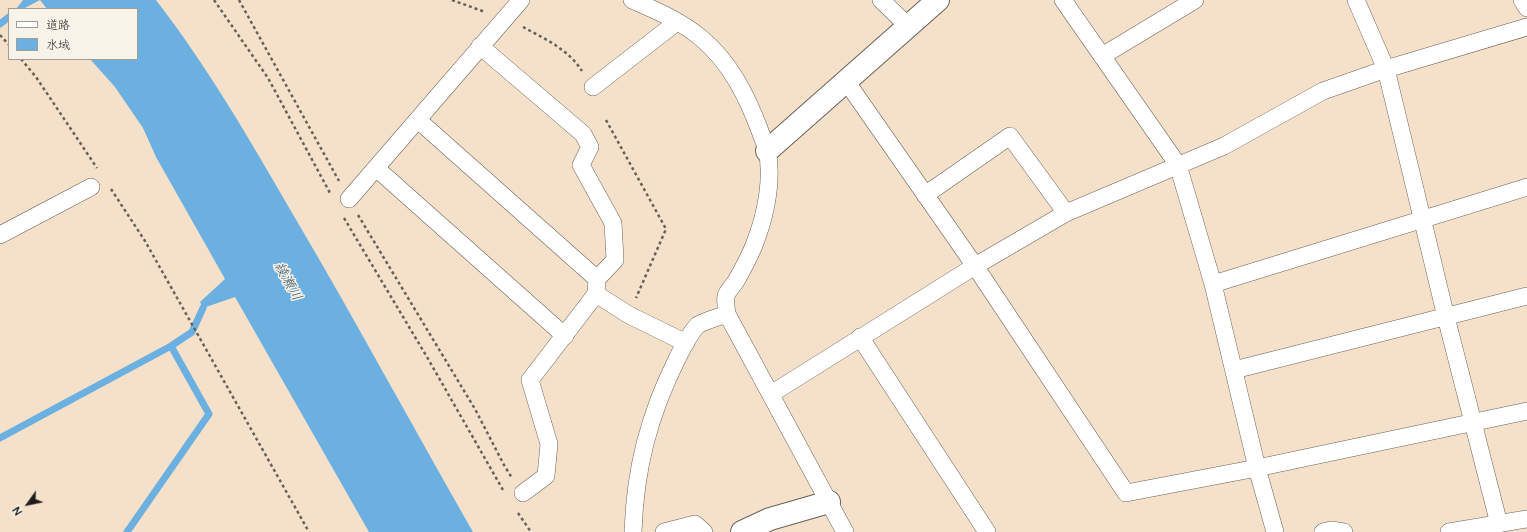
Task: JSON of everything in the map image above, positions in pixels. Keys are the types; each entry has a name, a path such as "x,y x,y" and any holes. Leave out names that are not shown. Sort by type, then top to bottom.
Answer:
{"street":[{"path":"341,198 376,168 521,0"},
{"path":"632,0 677,22 701,38 727,66 742,89 756,119 767,151 768,162 768,188 764,216 754,247 727,294 725,304 727,314 845,532"},
{"path":"882,0 908,26"},
{"path":"767,151 938,0"},
{"path":"1063,0 1178,165 1213,284 1257,468 1275,532"},
{"path":"1102,56 1195,0"},
{"path":"1356,0 1386,69 1421,219 1499,524"},
{"path":"1522,0 1527,8"},
{"path":"593,88 677,22"},
{"path":"771,394 975,266 1066,213 1224,146 1323,91 1386,69 1527,27"},
{"path":"480,46 583,134 590,147 581,165 613,223 615,260 596,286 565,336 530,380 549,444 546,476 515,499"},
{"path":"846,82 975,266 1126,493 1257,468 1527,411"},
{"path":"418,120 628,315 686,343"},
{"path":"925,195 1010,136 1066,213"},
{"path":"376,168 565,336"},
{"path":"2,229 91,187"},
{"path":"1213,284 1527,187"},
{"path":"1234,370 1527,296"},
{"path":"633,532 634,501 640,462 654,411 668,377 686,343 698,325 727,314"},
{"path":"860,337 987,532"},
{"path":"742,532 770,519 829,502"},
{"path":"1449,532 1527,519"},
{"path":"664,532 695,524 704,532"},
{"path":"1323,532 1331,530 1344,532"}],"path":[{"path":"214,0 268,78 341,198 475,409 504,465 515,499"},
{"path":"239,0 341,198"},
{"path":"452,0 517,24 561,48 576,62 593,88"},
{"path":"0,35 8,45"},
{"path":"22,60 36,77 97,169"},
{"path":"606,120 666,229 628,315"},
{"path":"110,188 145,241 309,532"},
{"path":"344,218 427,357 515,499 531,532"}],"water":[{"path":"23,0 40,0 25,8 17,8"},
{"name":"綾瀬川","path":"40,0 156,0 213,81 248,138 342,300 473,532 369,532 235,297 203,308 200,302 225,279 156,157 143,128 115,87 91,60 138,60 138,8 46,8"}],"waterway":[{"path":"0,24 8,18"},
{"path":"127,532 209,414 171,346 192,332 203,308"},
{"path":"0,438 171,346"}]}
